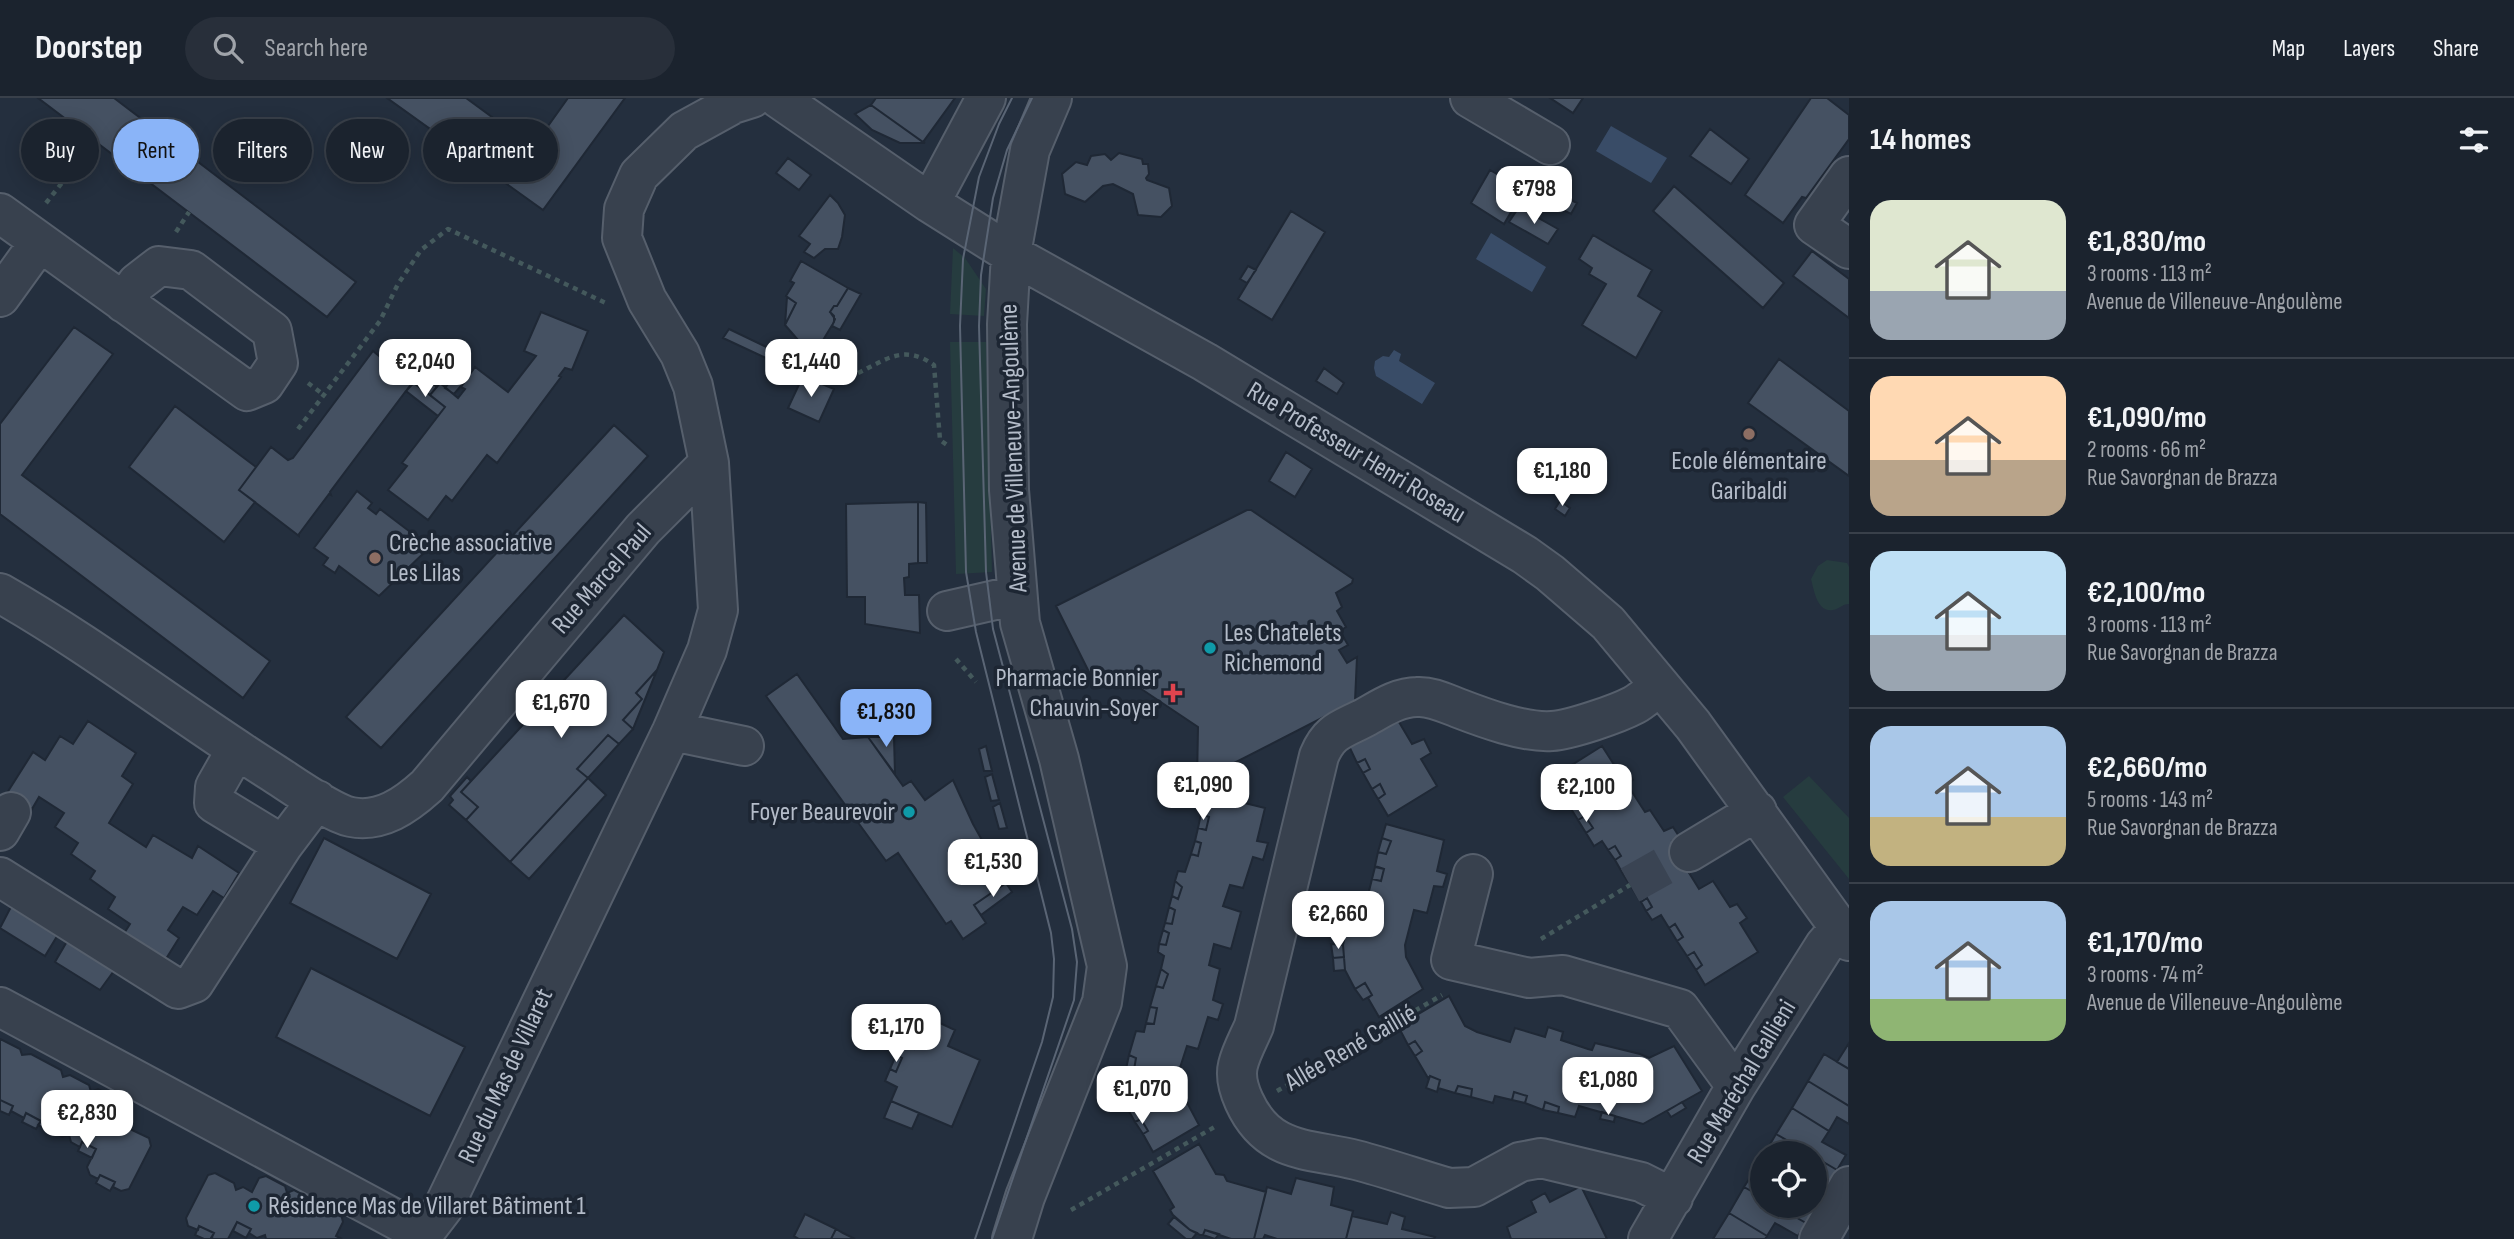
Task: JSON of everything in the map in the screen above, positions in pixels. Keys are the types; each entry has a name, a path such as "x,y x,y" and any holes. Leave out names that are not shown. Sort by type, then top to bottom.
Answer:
{"street":[{"path":"709,463 693,386 680,354 647,300 622,238 624,209 639,175 684,131 733,104 752,98"},
{"name":"Rue Professeur Henri Roseau","path":"778,98 930,203 1011,254 1205,362 1525,555 1550,573 1608,623 1693,725 1844,935"},
{"path":"930,203 986,98"},
{"name":"Avenue de Villeneuve-Angoulème","path":"1012,1239 1102,1002 1108,966 1059,759 1020,623 1009,490 1007,324 1011,254 1030,150 1052,98"},
{"path":"1470,98 1550,145"},
{"path":"1849,176 1814,225 1849,249"},
{"path":"0,297 14,227 124,303"},
{"name":"Rue du Mas de Villaret","path":"0,1007 423,1234 443,1208 673,730 707,650 718,610 709,463"},
{"name":"Rue Marcel Paul","path":"0,593 88,646 236,750 317,800 350,817 376,818 404,806 427,786 643,530 709,463"},
{"path":"947,611 1017,595"},
{"path":"1660,686 1634,705 1552,731 1531,730 1417,696 1385,706 1337,732 1326,741 1319,757 1254,1026 1237,1066 1238,1088 1247,1108 1273,1139 1291,1146 1357,1160 1449,1188 1474,1187 1520,1162 1541,1158 1641,1182 1673,1198"},
{"path":"673,730 744,746"},
{"path":"236,750 215,787 214,803 283,845"},
{"path":"0,877 178,989 194,984 283,845 317,800"},
{"path":"1689,852 1756,811"},
{"path":"1473,874 1451,960 1529,978 1563,975 1680,1009 1736,1086"},
{"name":"Rue Maréchal Gallieni","path":"1648,1239 1736,1086 1825,945 1844,935"},
{"path":"1819,1239 1849,1186"}],"path":[{"path":"14,227 56,182"},
{"path":"298,429 380,321 398,284 421,250 448,229 611,305"},
{"path":"858,373 900,353 921,355 934,365 940,440 947,445"},
{"path":"956,659 976,682"},
{"name":"Allée René Caillié","path":"1071,1210 1630,885"}],"green space":[{"path":"953,248 965,258 986,289 984,316 950,314"},
{"path":"950,342 986,342 992,572 956,574"},
{"path":"1827,560 1847,563 1849,567 1849,604 1833,610 1823,608 1820,604 1811,579 1818,566"},
{"path":"1809,776 1849,818 1849,879 1783,797"}],"water":[{"path":"1611,126 1667,158 1651,183 1596,151"},
{"path":"1491,233 1546,267 1532,292 1476,259"},
{"path":"1394,350 1401,354 1399,361 1435,383 1422,404 1376,376 1375,361 1383,356 1389,357"}],"building":[{"path":"38,98 114,98 142,119 113,119 113,155 99,144 99,119 66,119"},
{"path":"387,98 466,98 495,119 423,119 423,124"},
{"path":"568,98 625,98 543,210 504,182 558,182 558,119 553,119"},
{"path":"876,98 955,98 923,142 871,105"},
{"path":"1550,98 1583,98 1573,113"},
{"path":"1811,98 1827,98 1849,115 1849,139 1806,198 1802,197 1783,223 1745,195"},
{"path":"871,105 925,143 900,143 872,130 855,114"},
{"path":"1710,129 1749,159 1731,184 1690,156"},
{"path":"1119,153 1142,159 1143,164 1148,164 1147,180 1169,188 1172,206 1161,217 1138,215 1133,194 1113,184 1103,186 1085,202 1065,194 1062,174 1076,162 1087,165 1091,156 1105,154 1111,160"},
{"path":"788,158 811,175 799,190 776,173"},
{"path":"199,163 213,173 213,182 224,182 356,282 327,317 149,182 199,182"},
{"path":"1490,170 1524,190 1504,224 1471,203"},
{"path":"1674,186 1784,283 1763,308 1653,211"},
{"path":"830,195 845,215 842,237 838,249 825,249 814,258 804,252 810,244 799,236"},
{"path":"1567,198 1577,203 1571,214 1561,209"},
{"path":"1519,207 1558,229 1548,244 1509,222"},
{"path":"1291,211 1325,232 1272,320 1238,299"},
{"path":"1593,235 1652,270 1638,296 1662,311 1636,358 1582,325 1606,284 1589,274 1592,268 1579,259"},
{"path":"1812,251 1849,279 1849,318 1793,276"},
{"path":"801,261 848,288 830,312 834,316 834,322 814,355 795,346 798,340 785,325 796,303 786,296 794,283 790,281"},
{"path":"1248,266 1256,270 1247,283 1240,279"},
{"path":"848,288 861,294 840,330 832,326 835,319 830,312"},
{"path":"787,297 796,303 785,325"},
{"path":"541,312 588,331 572,370 565,368 497,463 487,455 452,501 446,496 428,520 388,490 407,466 402,463 445,407 430,395 440,383 458,398 465,389 461,387 475,367 508,392 536,356 524,351"},
{"path":"74,327 113,354 22,475 270,661 243,698 0,514 0,424"},
{"path":"729,329 787,357 783,366 723,338"},
{"path":"373,351 384,360 393,353 386,362 392,366 402,354 424,372 406,391 299,536 239,490 271,447 288,460 293,458"},
{"path":"393,353 399,358 392,366 386,362"},
{"path":"1779,359 1849,411 1849,476 1748,403"},
{"path":"1324,368 1344,383 1337,394 1316,381"},
{"path":"457,373 466,380 454,394 445,388"},
{"path":"422,375 437,387 430,395 415,384"},
{"path":"803,376 834,389 819,422 788,408"},
{"path":"413,382 445,407 438,416 406,391"},
{"path":"175,406 256,467 239,490 255,502 224,542 129,467"},
{"path":"614,425 648,456 381,748 346,717"},
{"path":"1286,452 1312,469 1295,497 1269,481"},
{"path":"357,491 372,503 368,508 376,514 380,509 430,547 379,596 339,566 335,573 323,565 328,558 314,548"},
{"path":"1560,501 1570,508 1565,516 1555,509"},
{"path":"918,502 926,503 927,563 918,563"},
{"path":"918,502 918,563 909,564 909,577 904,578 905,595 919,595 920,633 865,624 865,597 847,597 846,504"},
{"name":"Les Chatelets Richemond","path":"1251,510 1353,579 1352,583 1336,593 1342,607 1337,611 1346,627 1340,631 1348,645 1339,650 1347,663 1357,657 1355,701 1197,782 1198,727 1122,676 1096,686 1056,606"},
{"path":"624,615 664,652 657,670 636,693 642,699 623,720 633,729 619,744 608,735 577,769 588,778 510,862 466,820 478,807 461,792"},
{"path":"657,670 633,729 623,720 642,699 636,693"},
{"name":"Foyer Beaurevoir","path":"797,674 843,739 868,737 903,786 911,781 925,800 953,780 973,824 1006,883 974,905 986,923 963,939 951,921 946,924 898,853 886,861 766,696"},
{"path":"1396,717 1412,744 1424,739 1431,753 1421,759 1437,786 1388,816 1378,799 1385,794 1380,784 1372,789 1363,773 1370,769 1365,759 1357,763 1348,744"},
{"path":"88,721 136,753 122,776 133,784 109,823 146,847 153,835 192,858 198,846 239,873 224,898 213,891 197,915 183,907 168,930 179,938 164,962 123,935 130,924 108,909 115,897 90,879 95,871 71,854 78,843 55,827 64,813 39,797 32,809 7,793 33,752 45,760 60,736 73,744"},
{"path":"608,735 619,744 588,778 577,769"},
{"path":"868,737 894,737 895,774"},
{"path":"986,746 992,771 984,771 979,749"},
{"path":"1602,746 1620,774 1628,771 1633,780 1627,784 1645,812 1650,810 1664,831 1673,827 1695,861 1686,868 1699,889 1713,881 1730,907 1737,904 1747,918 1740,923 1758,952 1705,985 1696,970 1702,965 1694,952 1687,956 1677,941 1683,937 1675,924 1669,928 1661,915 1652,920 1646,911 1652,907 1647,898 1641,902 1632,888 1637,881 1629,870 1623,874 1615,860 1621,856 1615,846 1608,850 1602,841 1594,846 1586,833 1593,828 1585,816 1578,820 1568,804 1573,800 1566,787 1559,790 1551,778"},
{"path":"1365,759 1370,769 1363,773 1357,763"},
{"path":"992,774 999,800 991,801 985,777"},
{"path":"467,777 471,781 461,792 478,807 466,820 449,805 453,800 450,796"},
{"path":"588,778 606,795 529,879 510,862"},
{"path":"1380,784 1385,794 1378,799 1372,789"},
{"path":"1566,787 1573,800 1568,804 1559,790"},
{"path":"1208,794 1265,808 1257,841 1268,843 1263,860 1253,857 1243,888 1230,885 1223,906 1241,912 1231,949 1214,944 1209,965 1220,969 1213,1000 1223,1004 1218,1020 1208,1017 1198,1049 1187,1046 1178,1074 1177,1079 1183,1087 1182,1093 1199,1125 1153,1152 1143,1134 1148,1131 1141,1119 1135,1122 1126,1106 1131,1102 1121,1084 1126,1069 1134,1070 1136,1058 1129,1055 1136,1031 1144,1032 1146,1023 1154,1024 1157,1008 1150,1007 1156,986 1163,988 1168,974 1161,969 1164,956 1158,952 1159,944 1166,945 1169,933 1163,930 1165,923 1172,924 1175,910 1169,907 1172,896 1178,899 1182,887 1175,881 1178,871 1185,872 1191,854 1198,856 1201,843 1195,841 1198,828 1206,830 1209,817 1201,814"},
{"path":"1000,803 1007,828 999,829 993,807"},
{"path":"1201,814 1209,817 1206,830 1198,828"},
{"path":"1585,816 1593,828 1586,833 1578,820"},
{"path":"1386,824 1444,840 1437,871 1447,874 1443,887 1434,886 1427,913 1414,910 1405,945 1406,957 1423,989 1379,1017 1368,998 1372,995 1365,983 1355,989 1345,970 1343,945 1347,925 1358,928 1360,916 1357,915 1363,894 1368,895 1372,879 1381,881 1384,869 1375,866 1378,852 1386,854 1391,841 1382,838"},
{"path":"324,838 431,894 397,959 290,903"},
{"path":"1382,838 1391,841 1386,854 1378,852"},
{"path":"1195,841 1201,843 1198,856 1191,854"},
{"path":"1615,846 1621,856 1615,860 1608,850"},
{"path":"1375,867 1384,869 1381,881 1372,879"},
{"path":"1629,870 1638,883 1632,888 1623,874"},
{"path":"1175,881 1182,887 1178,899 1172,896"},
{"path":"1006,883 1012,892 981,915 974,905"},
{"path":"1647,898 1652,907 1646,911 1641,902"},
{"path":"13,903 59,933 45,956 0,928"},
{"path":"1169,907 1175,910 1172,924 1165,923"},
{"path":"1351,913 1360,916 1358,928 1347,925"},
{"path":"1675,924 1683,937 1677,941 1669,928"},
{"path":"1163,930 1169,933 1166,945 1159,944"},
{"path":"69,938 116,968 100,990 55,962"},
{"path":"1331,944 1343,945 1344,957 1333,958"},
{"path":"1694,952 1702,965 1696,970 1687,956"},
{"path":"1344,957 1345,970 1334,971 1333,958"},
{"path":"311,968 465,1047 430,1116 276,1037"},
{"path":"1161,969 1168,974 1163,988 1156,986"},
{"path":"1365,983 1372,995 1363,1000 1355,989"},
{"path":"1449,996 1465,1026 1510,1042 1515,1028 1545,1037 1548,1027 1563,1032 1561,1040 1592,1050 1595,1043 1649,1058 1674,1046 1702,1091 1643,1124 1579,1106 1575,1117 1558,1113 1559,1107 1545,1102 1543,1110 1525,1103 1527,1096 1514,1092 1512,1100 1495,1096 1493,1103 1471,1097 1472,1089 1458,1086 1455,1093 1438,1088 1440,1080 1430,1076 1428,1078 1415,1056 1422,1051 1415,1041 1408,1045 1398,1026"},
{"path":"1150,1007 1157,1008 1154,1024 1146,1023"},
{"path":"927,1017 955,1030 948,1046 980,1060 952,1127 891,1101 897,1087 885,1081 890,1069 896,1072 902,1058 896,1055 901,1043 914,1049"},
{"path":"0,1039 20,1049 22,1055 31,1054 61,1070 63,1077 70,1075 89,1085 91,1092 98,1089 117,1099 119,1107 113,1120 121,1125 123,1132 130,1129 149,1138 151,1146 129,1189 121,1191 113,1187 115,1182 100,1175 98,1179 90,1175 87,1167 96,1149 82,1142 80,1147 71,1142 69,1135 62,1137 38,1125 41,1121 26,1113 24,1118 11,1111 13,1106 0,1100"},
{"path":"1415,1041 1422,1051 1415,1056 1408,1045"},
{"path":"1849,1043 1849,1069 1837,1062"},
{"path":"1824,1054 1849,1069 1849,1106 1808,1081"},
{"path":"896,1055 902,1058 896,1072 890,1069"},
{"path":"1129,1055 1136,1058 1134,1070 1126,1069"},
{"path":"1430,1076 1440,1080 1437,1092 1426,1088"},
{"path":"1808,1081 1849,1106 1849,1124 1837,1117 1829,1131 1792,1108"},
{"path":"1458,1086 1472,1089 1471,1097 1455,1093"},
{"path":"1124,1090 1131,1102 1122,1106 1116,1095"},
{"path":"1514,1092 1527,1096 1525,1103 1512,1100"},
{"path":"0,1100 13,1106 9,1115 0,1111"},
{"path":"891,1101 919,1113 912,1129 884,1118"},
{"path":"1545,1102 1559,1107 1558,1113 1543,1110"},
{"path":"1682,1102 1686,1108 1671,1117 1667,1111"},
{"path":"1792,1108 1829,1131 1823,1141 1788,1141 1776,1134"},
{"path":"1602,1112 1615,1116 1614,1122 1600,1119"},
{"path":"26,1113 41,1121 36,1129 22,1122"},
{"path":"1141,1119 1148,1131 1143,1134 1135,1122"},
{"path":"1776,1134 1788,1141 1772,1141"},
{"path":"82,1142 96,1149 92,1158 78,1151"},
{"path":"1199,1144 1216,1174 1224,1175 1227,1181 1266,1192 1254,1239 1231,1239 1205,1230 1203,1235 1200,1235 1190,1230 1170,1210 1174,1207 1153,1171"},
{"path":"1827,1145 1846,1155 1837,1170 1827,1164"},
{"path":"1827,1164 1837,1170 1829,1184 1827,1183"},
{"name":"Résidence Mas de Villaret Bâtiment 1","path":"215,1173 234,1183 236,1190 243,1187 252,1192 259,1178 266,1176 285,1186 287,1193 294,1190 313,1200 316,1207 322,1205 327,1208 329,1214 341,1214 343,1222 336,1236 342,1239 266,1239 265,1235 257,1238 249,1233 251,1229 237,1222 228,1239 211,1238 214,1233 199,1226 198,1230 188,1226 186,1218 208,1175"},
{"path":"100,1175 115,1182 110,1191 96,1183"},
{"path":"1750,1177 1750,1190 1744,1187"},
{"path":"1296,1178 1334,1187 1331,1205 1353,1211 1346,1239 1277,1239 1265,1235 1263,1239 1254,1239 1267,1187 1291,1194"},
{"path":"1581,1186 1607,1239 1511,1239 1507,1227 1536,1212 1531,1201 1545,1193 1550,1202"},
{"path":"1744,1187 1750,1190 1750,1218 1797,1218 1806,1223 1798,1236 1775,1223 1767,1236 1729,1213"},
{"path":"1391,1212 1405,1217 1402,1229 1435,1237 1434,1239 1346,1239 1352,1216 1387,1224"},
{"path":"1729,1213 1767,1236 1765,1239 1713,1239"},
{"path":"805,1214 836,1229 831,1239 799,1239 794,1236"},
{"path":"1174,1217 1197,1233 1192,1239 1186,1239 1168,1224"},
{"path":"237,1222 251,1229 246,1238 233,1231"},
{"path":"199,1226 214,1233 211,1239 195,1235"},
{"path":"836,1229 843,1233 855,1239 831,1239"},
{"path":"1205,1230 1219,1234 1215,1239 1203,1235"}],"tunnel":[{"path":"1630,885 1689,852"}],"tram line":[{"path":"975,1239 1042,1042 1053,997 1054,959 1051,933 976,632 966,572 960,326 963,259 979,177 1012,98"},
{"path":"992,1239 1074,1000 1077,962 1072,929 993,629 986,572 979,326 981,275 993,198 1007,150 1032,98"}],"place":[{"name":"Ecole élémentaire Garibaldi","path":"1749,434"},
{"name":"Crèche associative Les Lilas","path":"375,558"},
{"name":"Les Chatelets Richemond","path":"1210,648"},
{"name":"Pharmacie Bonnier Chauvin-Soyer","path":"1173,693"},
{"name":"Foyer Beaurevoir","path":"909,812"},
{"name":"Résidence Mas de Villaret Bâtiment 1","path":"254,1206"}]}
